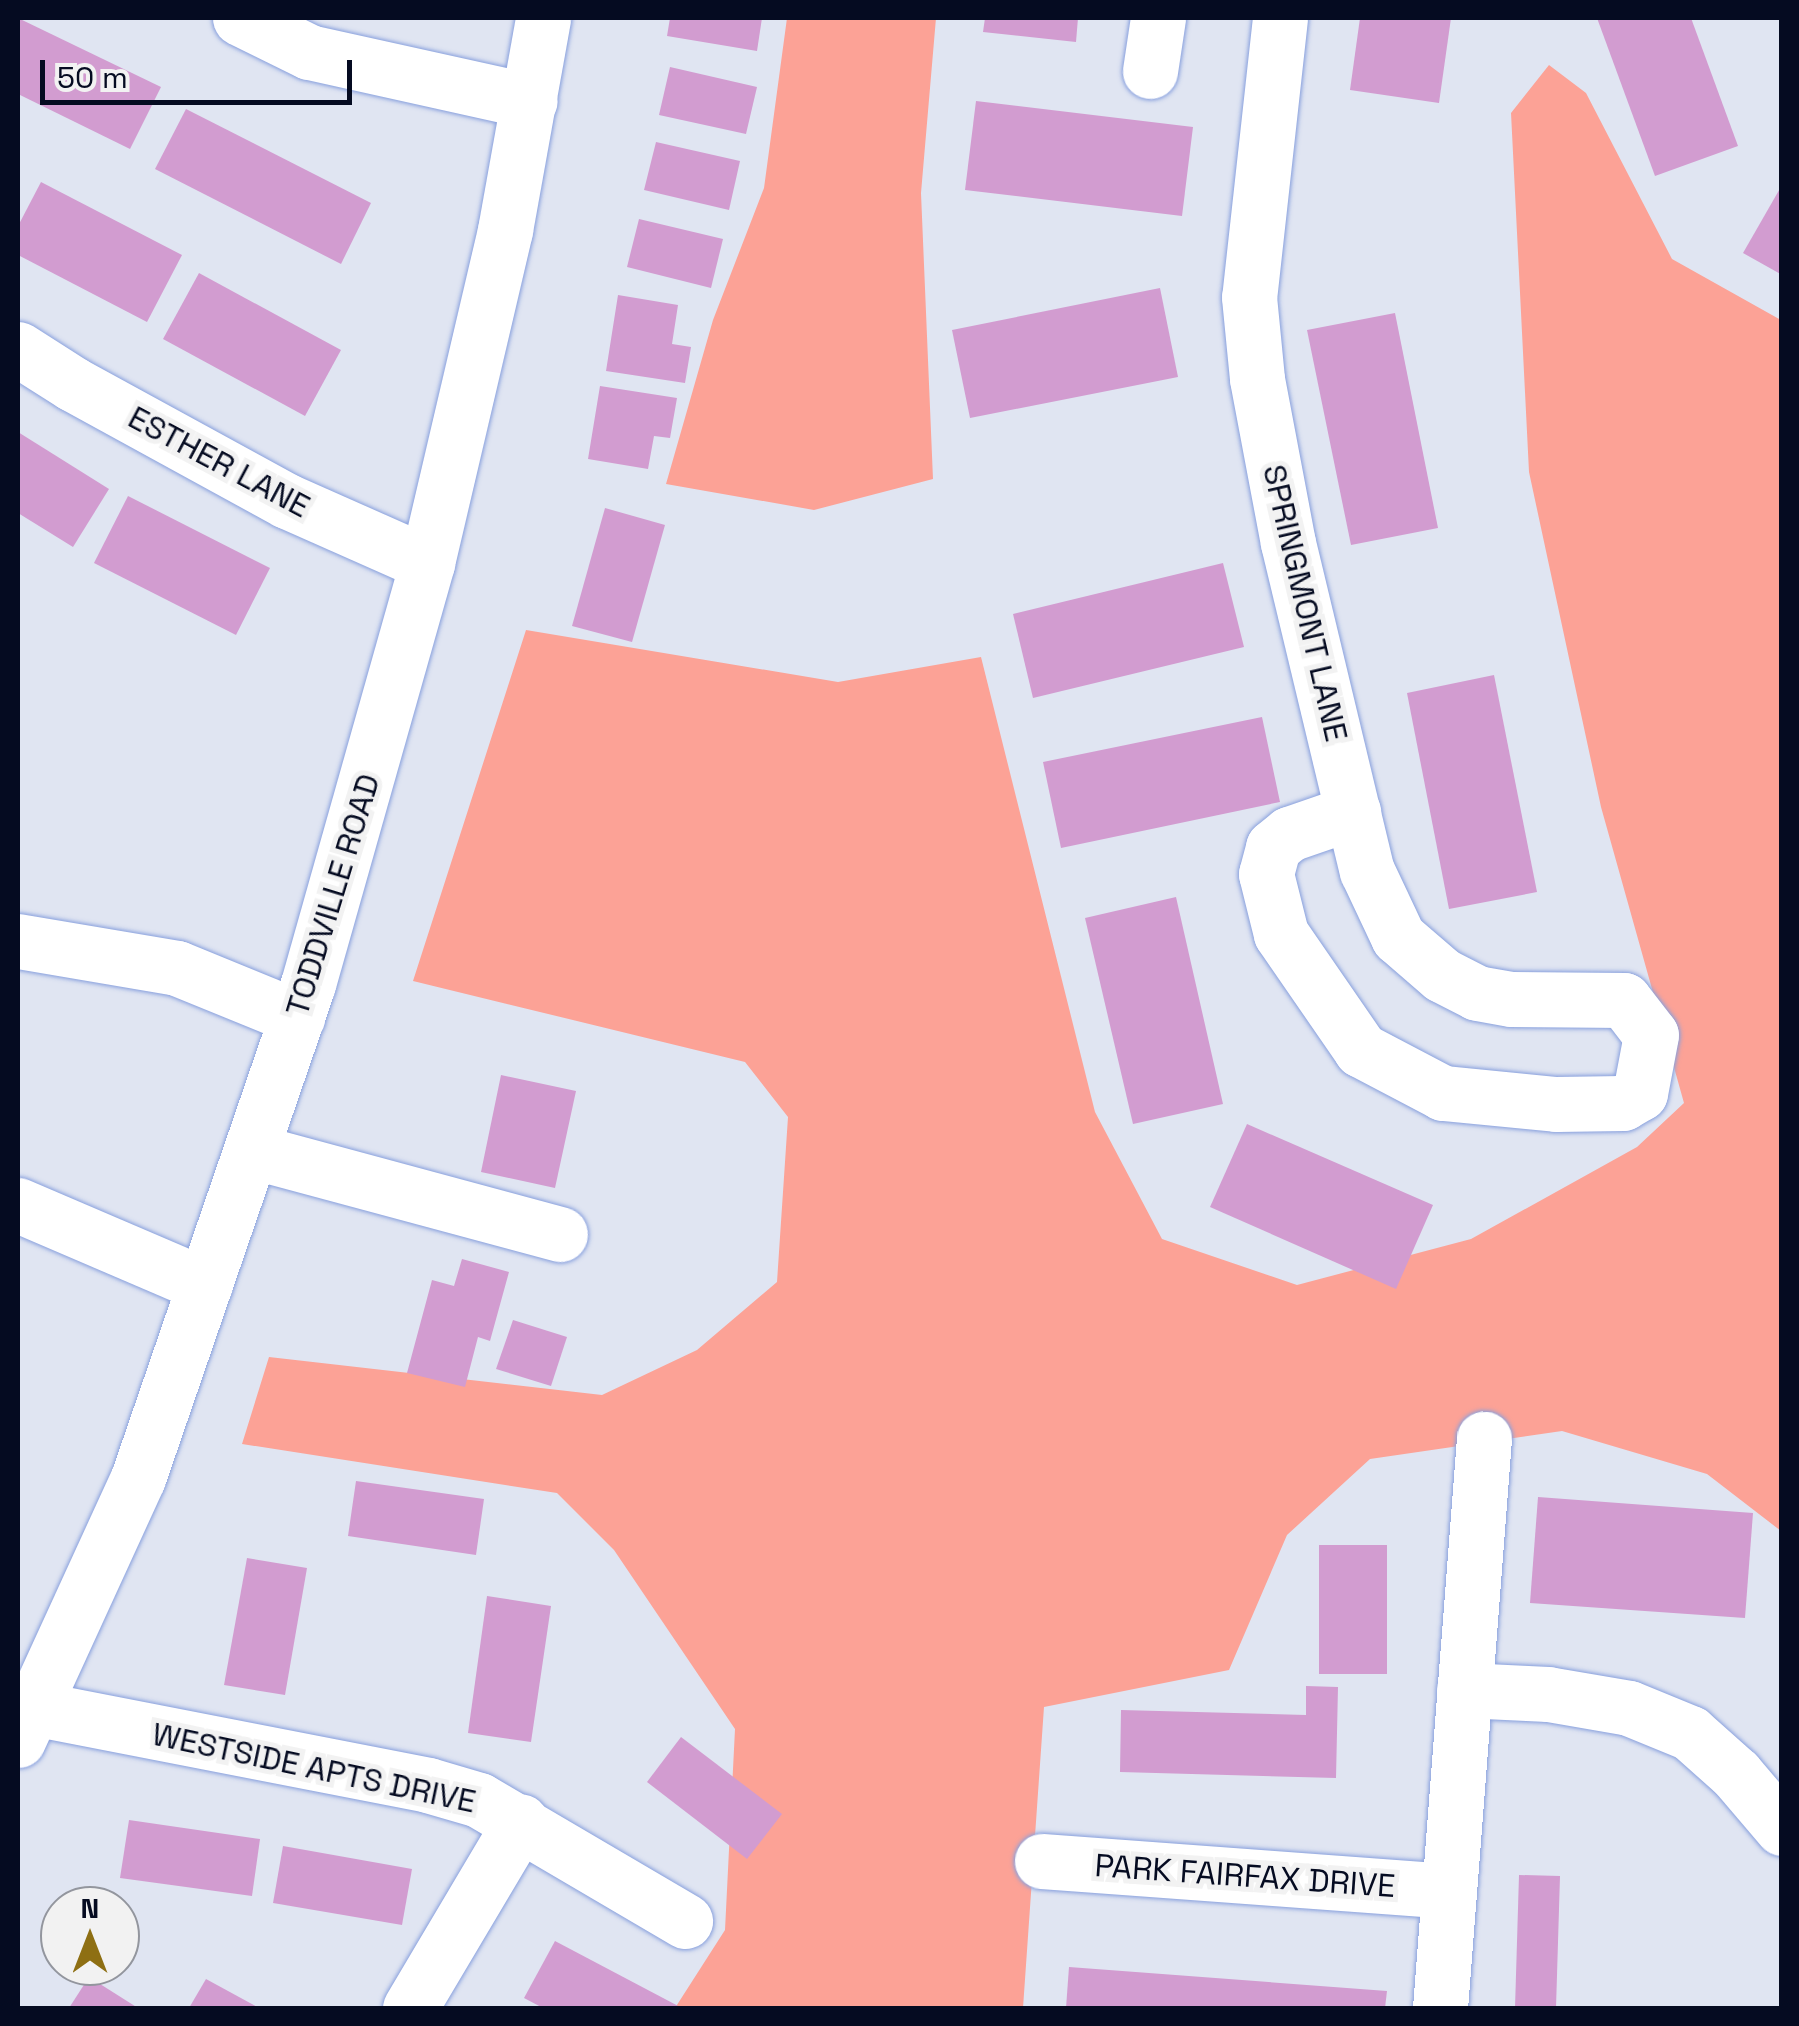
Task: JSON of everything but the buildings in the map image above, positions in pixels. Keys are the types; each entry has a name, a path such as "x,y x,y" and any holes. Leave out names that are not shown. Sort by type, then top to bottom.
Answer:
{"street":[{"path":"240,18 264,34 325,57 530,101"},
{"name":"TODDVILLE ROAD","path":"26,1724 138,1478 298,1017 427,563 530,101 543,18"},
{"path":"1150,71 1158,18"},
{"name":"SPRINGMONT LANE","path":"1280,18 1249,298 1257,379 1288,544 1353,812 1367,871 1398,936 1442,974 1477,992 1511,1000 1624,1000 1651,1035 1640,1093 1623,1103 1556,1104 1443,1093 1360,1050 1281,934 1266,874 1273,848 1289,834 1353,812"},
{"name":"ESTHER LANE","path":"18,349 72,384 287,501 427,563"},
{"path":"18,940 177,968 298,1017"},
{"path":"252,1151 560,1234"},
{"path":"18,1205 204,1285"},
{"path":"1440,2008 1484,1439"},
{"path":"1464,1690 1548,1694 1629,1708 1690,1732 1736,1774 1782,1828"},
{"name":"WESTSIDE APTS DRIVE","path":"26,1724 428,1785 480,1800 685,1921"},
{"path":"410,2008 521,1821"},
{"name":"PARK FAIRFAX DRIVE","path":"1042,1861 1448,1891"}],"shaded area":[{"path":"787,18 936,18 921,193 933,479 814,510 666,484 713,320 764,188"},
{"path":"1549,65 1586,93 1672,259 1781,320 1781,1531 1707,1474 1562,1431 1370,1459 1287,1535 1229,1670 1044,1707 1023,2008 675,2008 725,1930 735,1729 614,1550 557,1493 242,1444 269,1357 602,1395 697,1350 777,1282 788,1117 745,1062 413,981 526,630 838,682 981,657 1095,1112 1162,1239 1297,1285 1471,1239 1637,1147 1684,1103 1601,807 1529,472 1511,113"}]}
